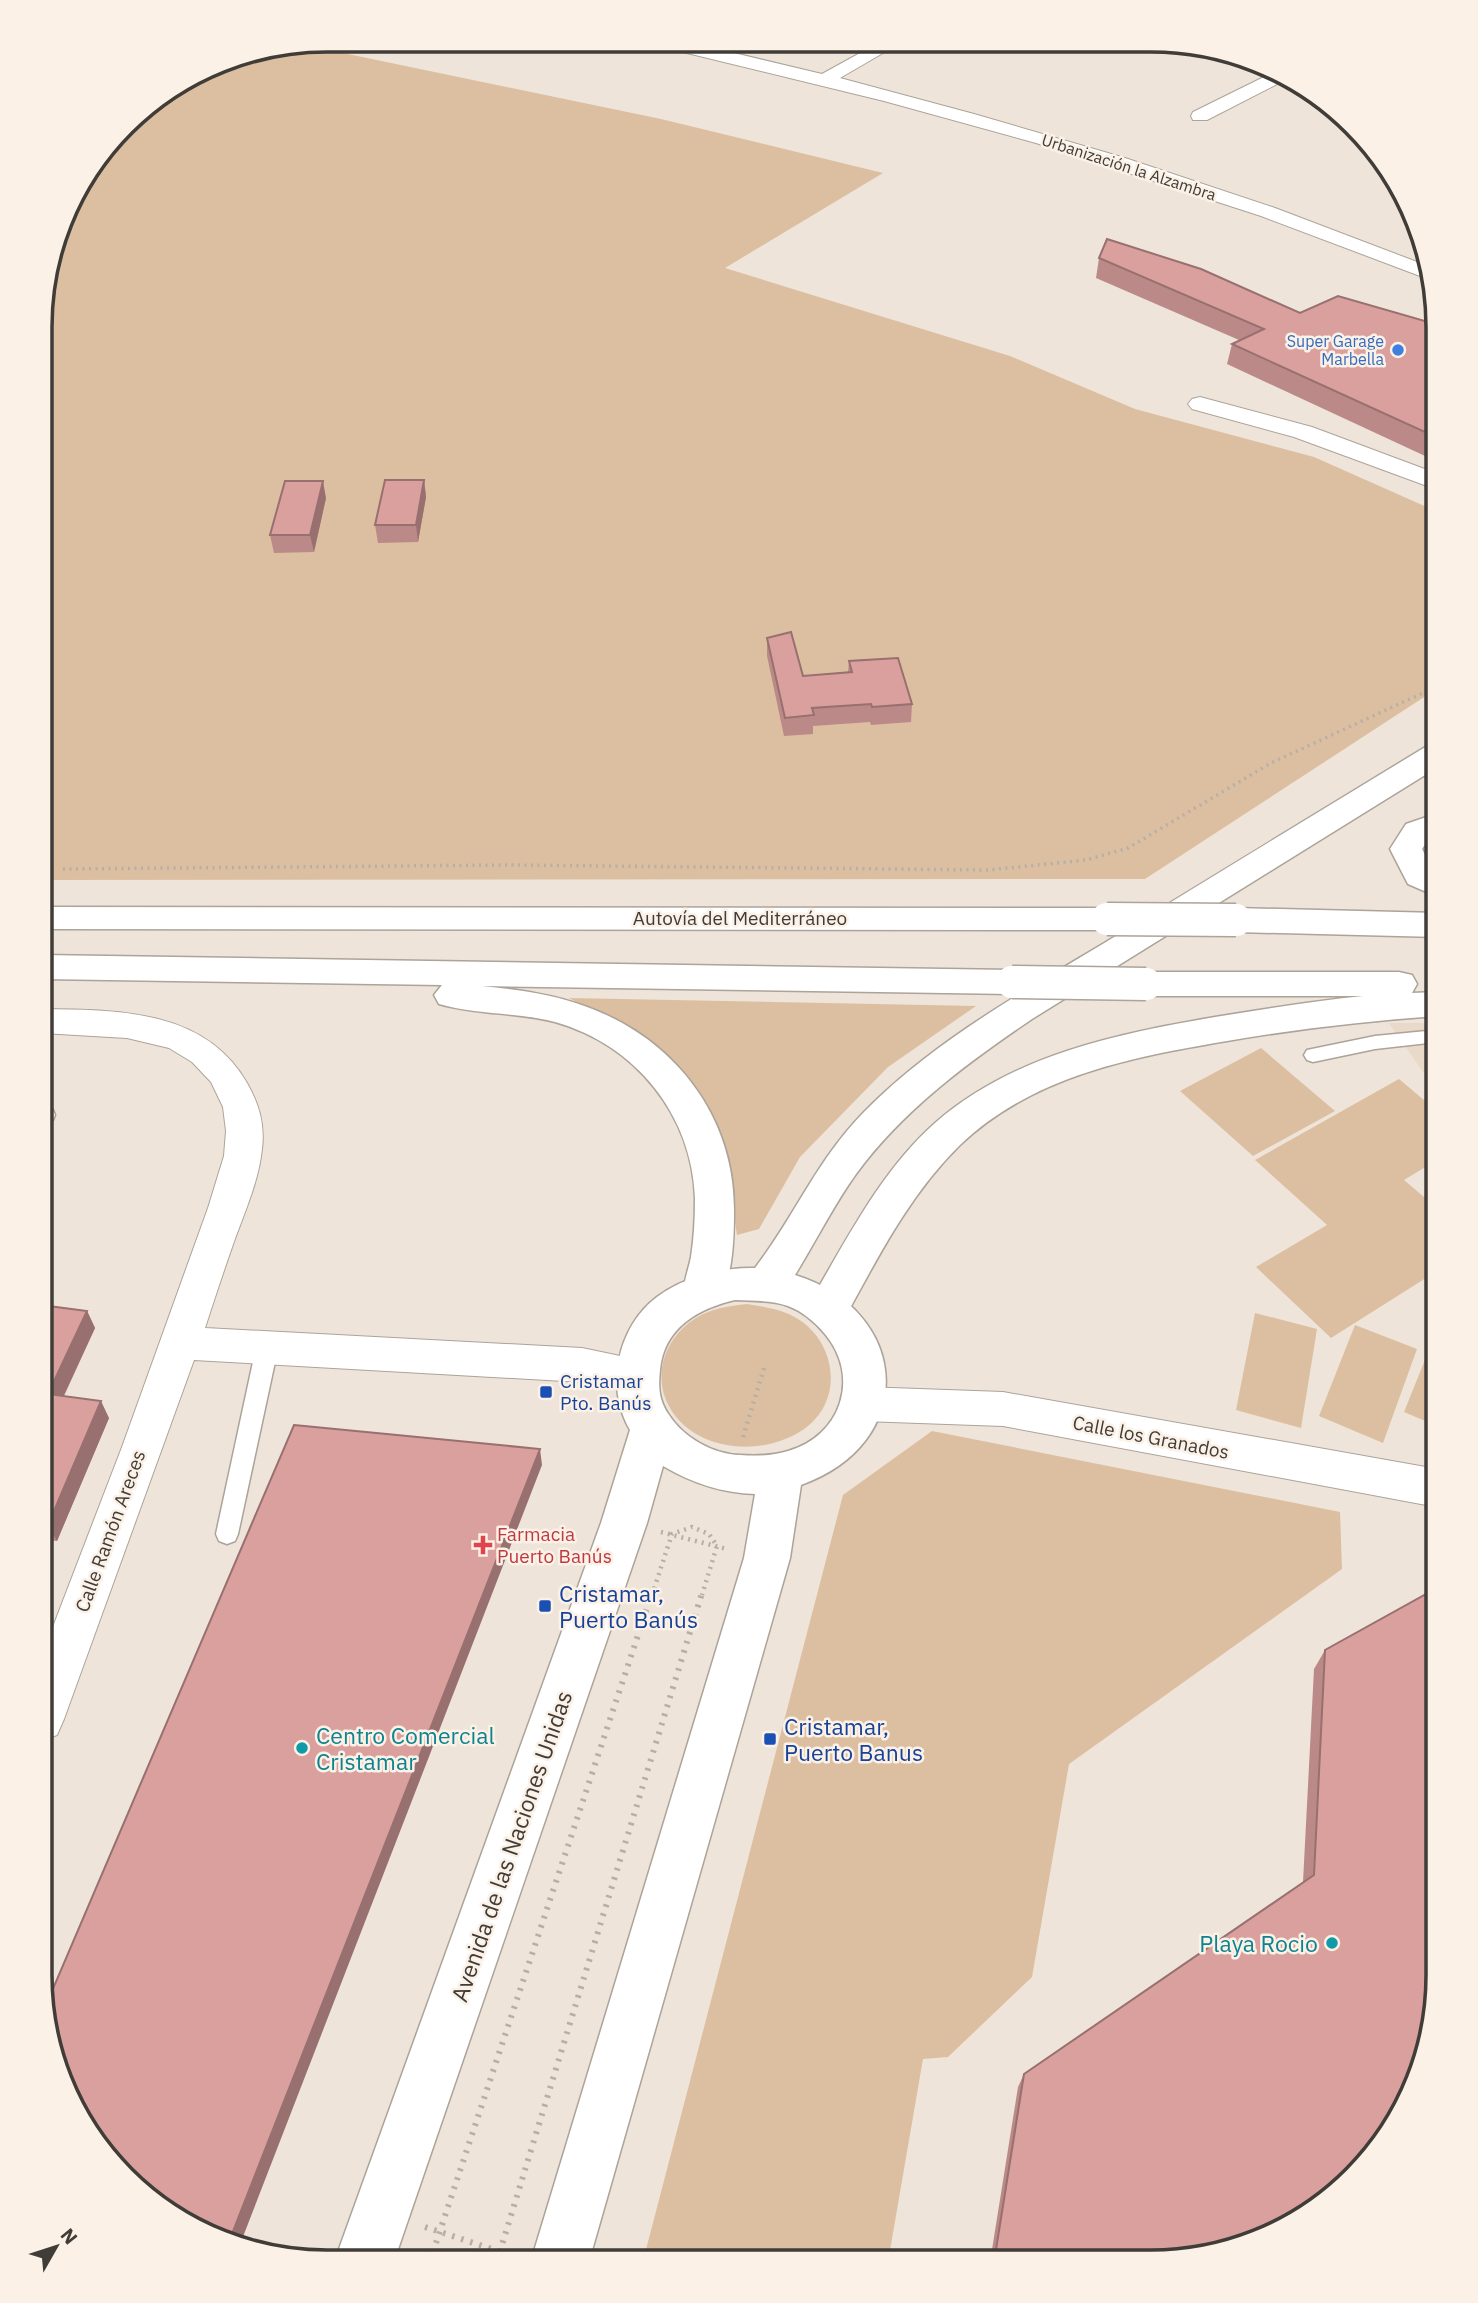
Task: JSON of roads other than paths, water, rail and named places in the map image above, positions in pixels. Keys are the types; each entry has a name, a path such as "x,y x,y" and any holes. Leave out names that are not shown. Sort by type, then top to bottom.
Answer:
{"main road":[{"path":"766,1284 785,1259 814,1207 853,1152 876,1123 912,1088 953,1056 1032,1003 1426,760"},
{"path":"1426,826 1410,838 1406,849 1420,876 1426,880"},
{"path":"1300,918 1355,908 1426,907"},
{"name":"Autovía del Mediterráneo","path":"52,918 1300,918 1362,925 1426,925"},
{"path":"52,967 1146,984 1426,984"},
{"path":"377,971 440,994 549,1009 587,1020 634,1045 667,1074 687,1100 703,1132 711,1176 714,1232 705,1291"},
{"path":"828,1309 890,1202 920,1164 948,1133 986,1104 1025,1083 1061,1066 1102,1052 1159,1039 1289,1017 1426,1004"},
{"path":"735,1284 766,1284 800,1292 828,1309 855,1338 866,1374 863,1404 852,1428 833,1448 808,1464 756,1474 701,1466 673,1451 652,1429 639,1402 635,1374 646,1339 670,1310 705,1291 735,1284"},
{"name":"Avenida de las Naciones Unidas","path":"368,2250 624,1523 652,1429"},
{"path":"542,2250 767,1558 756,1474"}],"street":[{"name":"Urbanización la Alzambra","path":"708,52 825,79 1073,148 1268,212 1419,270"},
{"path":"825,79 875,52"},
{"path":"1200,116 1271,80"},
{"path":"1200,404 1303,432 1426,479"},
{"name":"Calle Ramón Areces","path":"52,1021 139,1025 170,1034 202,1052 223,1074 239,1101 243,1126 242,1161 180,1343 52,1689"},
{"path":"180,1343 582,1366 635,1374"},
{"name":"Calle los Granados","path":"863,1404 1003,1409 1426,1486"}],"lane":[{"path":"1313,1055 1361,1044 1426,1036"},
{"path":"227,1534 267,1348"}],"place":[{"name":"Super Garage Marbella","path":"1398,350"},
{"name":"Cristamar Pto. Banús","path":"546,1392"},
{"name":"Farmacia Puerto Banús","path":"483,1545"},
{"name":"Cristamar, Puerto Banús","path":"545,1606"},
{"name":"Cristamar, Puerto Banus","path":"770,1739"},
{"name":"Centro Comercial Cristamar","path":"302,1748"},
{"name":"Playa Rocio","path":"1332,1943"}]}
